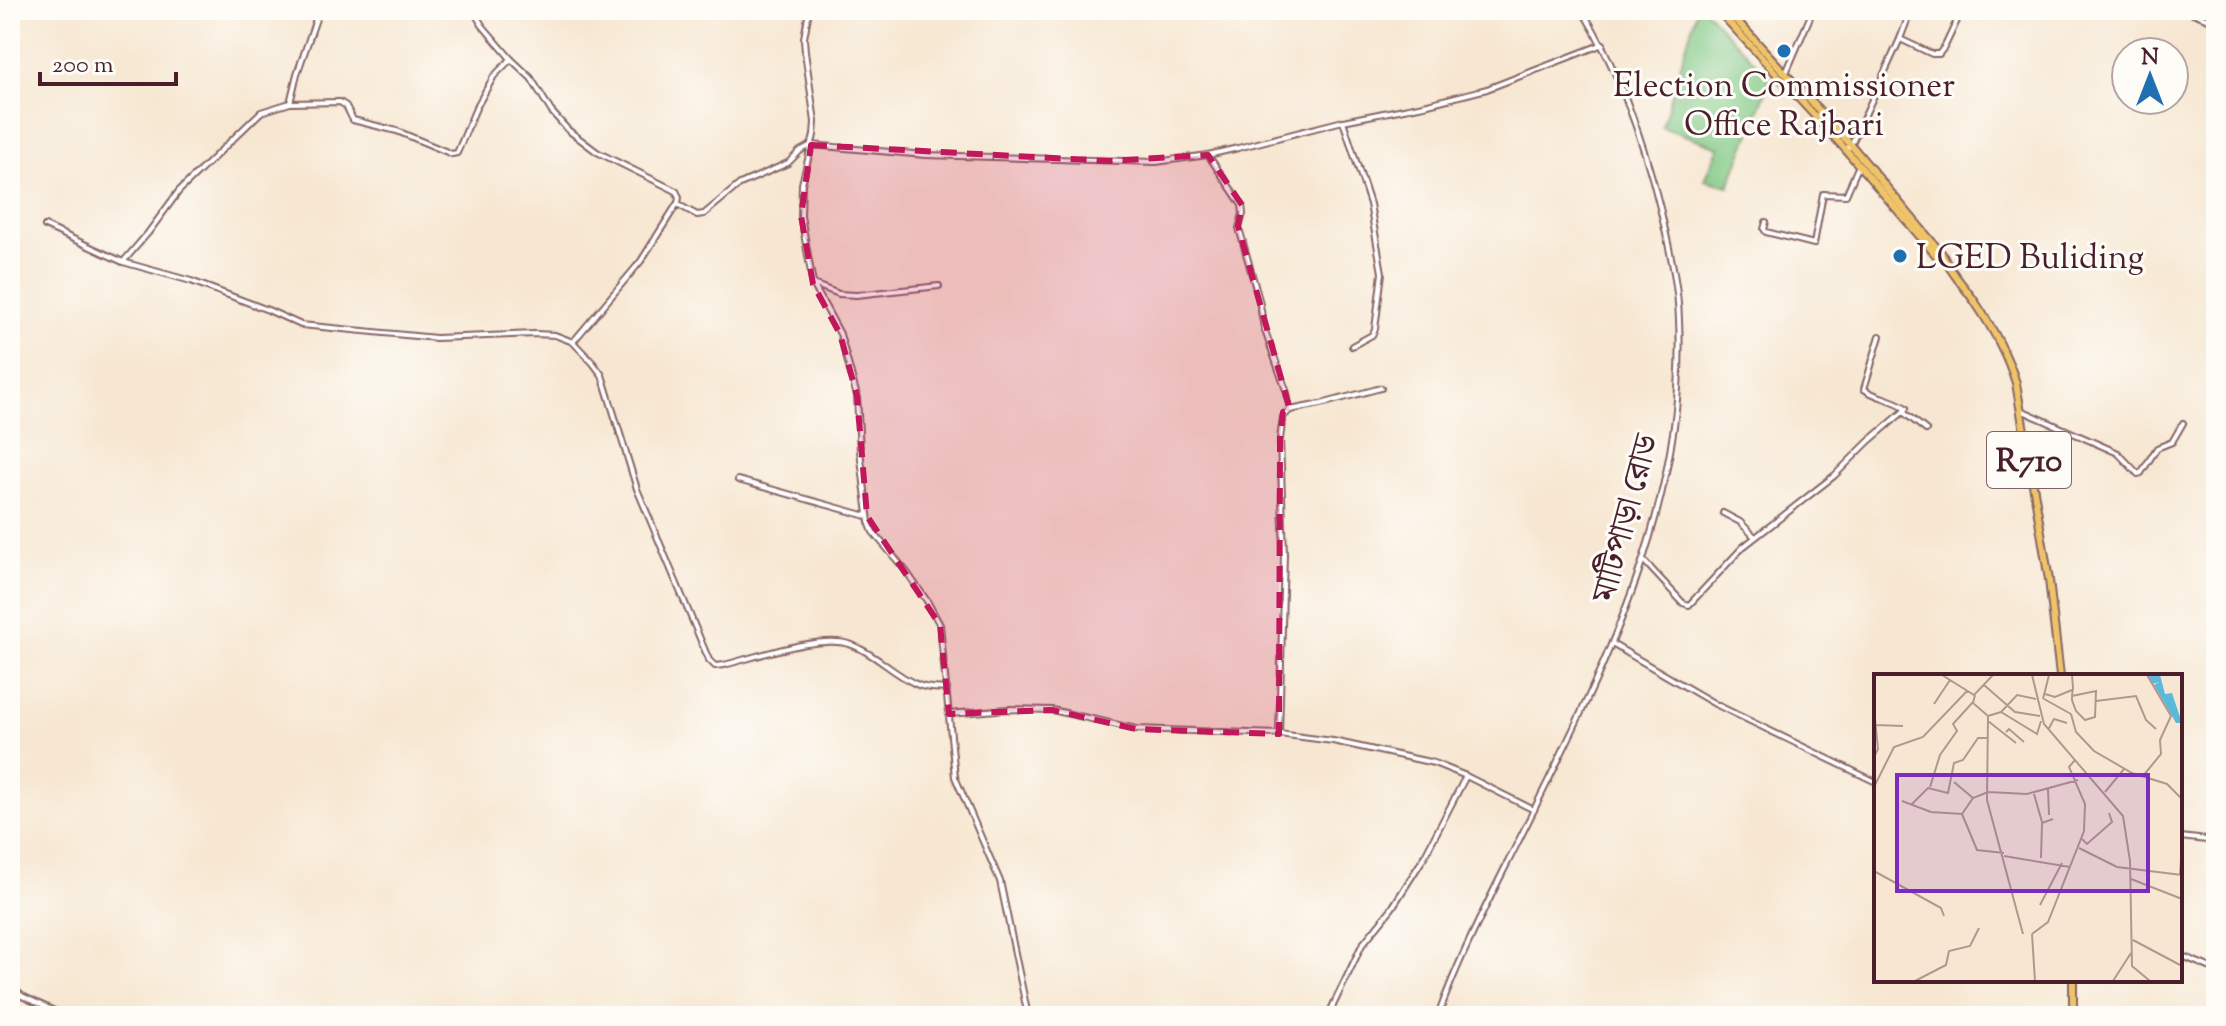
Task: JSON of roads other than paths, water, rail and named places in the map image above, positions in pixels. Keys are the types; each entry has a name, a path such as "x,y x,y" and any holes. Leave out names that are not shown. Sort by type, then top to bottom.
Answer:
{"main road":[{"path":"1718,10 1848,148 1942,254 1945,262"},
{"path":"1727,10 1786,73 1859,165 1945,262"},
{"name":"R710","path":"1945,262 1976,304 2007,355 2016,383 2049,580 2060,674"},
{"path":"2073,982 2073,1016"}],"street":[{"path":"290,103 319,10"},
{"path":"473,10 482,25 531,78 551,111 568,130 597,152 676,191 679,197 641,261 573,342"},
{"path":"809,10 804,38 815,122 800,202 813,284 840,334 857,396 867,516 873,532 906,571 940,625 955,777 1000,881 1028,1016"},
{"path":"1786,73 1813,10"},
{"path":"1848,148 1911,10"},
{"path":"1900,39 1932,54 1939,54 1962,10"},
{"path":"2185,10 2216,22"},
{"name":"মাটিপাড়া রোড","path":"1438,1016 1454,972 1612,644 1644,561 1663,494 1673,433 1679,379 1679,320 1670,251 1642,141 1603,44 1585,11"},
{"path":"677,204 697,215 704,214 740,184 784,165 811,145 925,155 1108,161 1156,162 1208,155 1487,89 1603,44"},
{"path":"123,262 179,191 261,112 290,103 340,102 346,106 353,120 397,131 452,154 457,153 494,76 511,59"},
{"path":"1343,121 1370,204 1382,273 1375,329 1372,335 1352,346"},
{"path":"1208,155 1242,205 1239,228 1264,328 1290,410"},
{"path":"1766,222 1766,232 1814,244 1823,194 1846,195 1859,165"},
{"path":"45,226 123,262 191,281 301,325 436,338 555,335 573,342 602,375 637,489 709,660 715,666 789,648 838,641 869,653 914,683 928,688 947,689"},
{"path":"813,284 839,294 856,295 939,286"},
{"path":"1644,561 1683,603 1689,605 1755,537 1834,476 1903,412 1906,408 1903,405 1864,389 1880,336"},
{"path":"1279,734 1284,555 1280,439 1283,417 1290,410 1381,388"},
{"path":"2021,410 2118,453 2138,474 2157,448 2172,442 2183,423"},
{"path":"1903,412 1926,430"},
{"path":"738,480 867,516"},
{"path":"1723,513 1740,522 1755,537"},
{"path":"1612,644 1715,704 1874,781"},
{"path":"949,714 1009,709 1052,710 1136,729 1279,734 1434,763 1534,810"},
{"path":"1328,1016 1362,945 1392,908 1423,859 1466,776"},
{"path":"2182,837 2216,841"},
{"path":"2182,956 2216,970"},
{"path":"10,985 22,996 65,1016"}],"place":[{"name":"Election Commissioner Office Rajbari","path":"1784,51"},
{"name":"LGED Buliding","path":"1900,256"}]}
